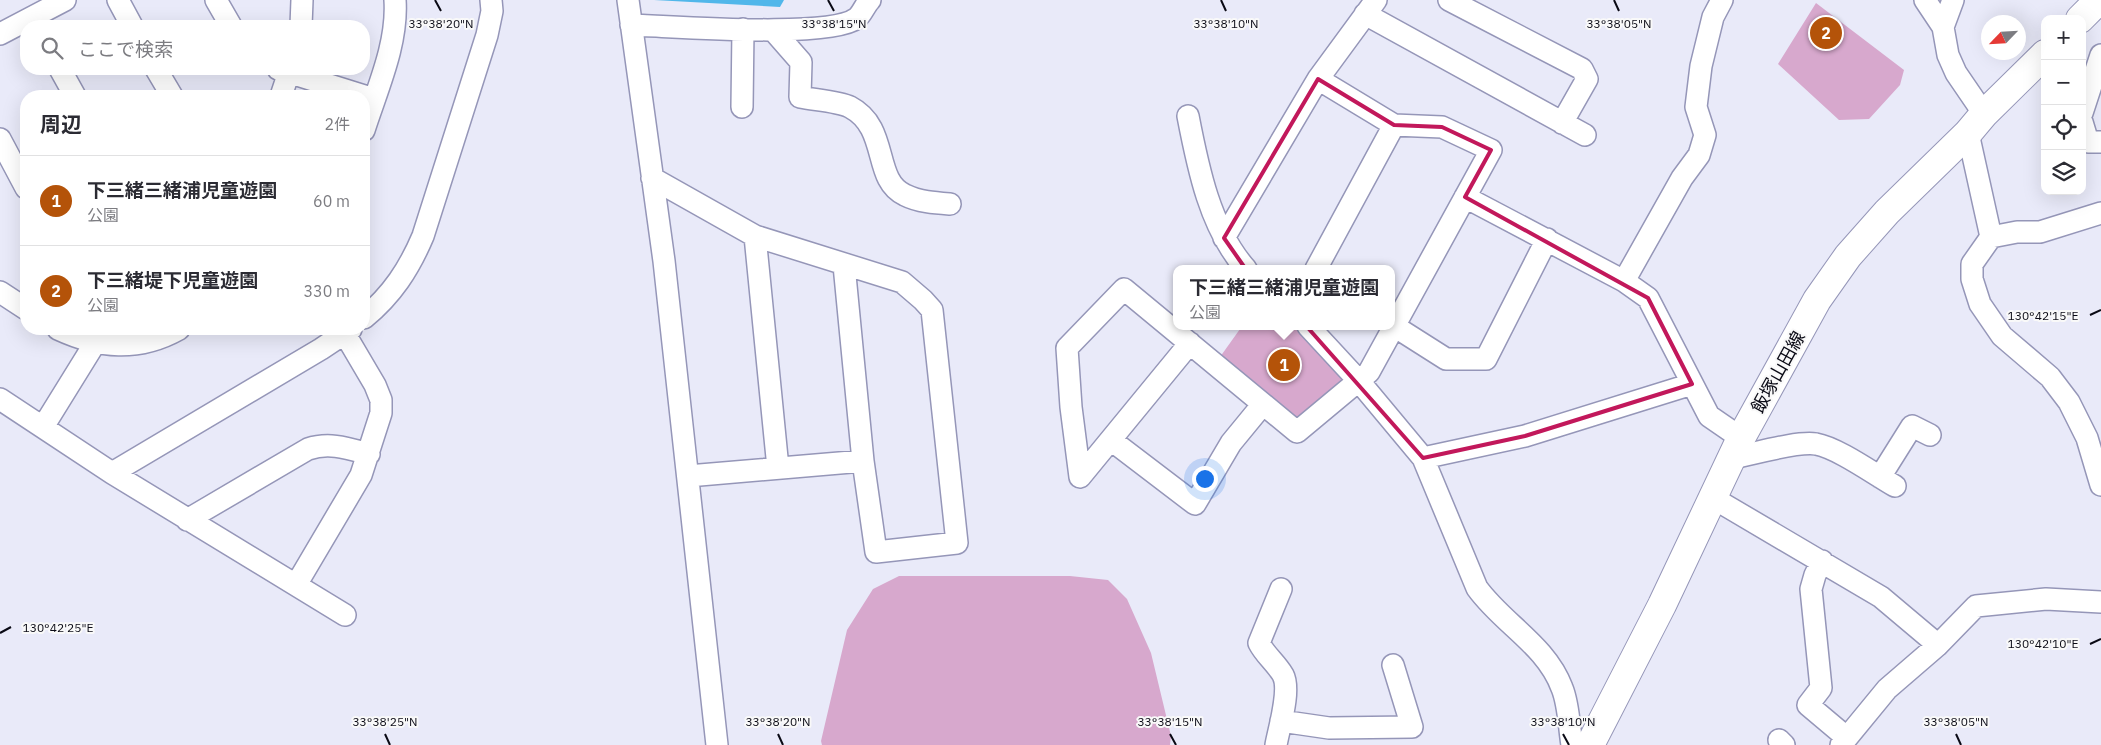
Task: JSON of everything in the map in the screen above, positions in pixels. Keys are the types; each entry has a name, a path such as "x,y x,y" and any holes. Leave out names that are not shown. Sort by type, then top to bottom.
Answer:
{"main road":[{"path":"2084,15 2099,0"},
{"name":"飯塚山田線","path":"1590,745 1662,605 1737,448 1817,300 1848,256 1887,212 2041,58"}],"street":[{"path":"38,20 65,0"},
{"path":"118,0 129,20"},
{"path":"216,0 228,20"},
{"path":"301,20 302,0"},
{"path":"370,111 390,48 396,14 395,0"},
{"path":"370,312 395,288 412,263 423,236 487,35 492,11 491,0"},
{"path":"628,0 664,260 717,745"},
{"path":"631,25 773,30 820,28 844,24 857,18 870,0"},
{"path":"1449,0 1582,69 1587,79 1562,122"},
{"path":"1624,281 1682,178 1699,155 1705,135 1696,107 1701,66 1713,17 1722,0"},
{"path":"1925,0 1943,27 1948,55 1976,124 1991,237 1972,264 1972,279 1980,304 2002,336 2050,377 2069,402 2087,438 2101,485"},
{"path":"1943,27 1953,0"},
{"path":"1224,238 1318,79 1370,7 1585,135"},
{"path":"0,34 20,27"},
{"path":"742,107 744,29"},
{"path":"773,30 801,62 800,97 848,106 861,115 871,126 886,175 892,185 903,195 922,201 950,204"},
{"path":"2085,105 2101,56"},
{"path":"63,75 72,90"},
{"path":"160,75 168,90"},
{"path":"282,90 284,75"},
{"path":"300,75 346,90"},
{"path":"1318,79 1394,125 1442,127 1491,150 1395,324"},
{"path":"370,98 374,99"},
{"path":"1188,116 1202,183 1224,238 1243,265"},
{"path":"1318,265 1394,125"},
{"path":"2086,135 2088,142 2101,142"},
{"path":"0,139 20,177"},
{"path":"652,178 755,236 902,282 932,310 957,543 876,552 863,461 844,265"},
{"path":"1465,197 1624,281 1648,298 1709,416 1737,448 1816,444 1829,448 1887,481 1912,426 1930,435"},
{"path":"1991,237 2017,232 2040,232 2101,213"},
{"path":"755,236 778,468"},
{"path":"1395,327 1446,358 1486,359 1547,240"},
{"path":"1173,329 1124,289 1067,348 1071,407 1080,477 1190,343"},
{"path":"0,292 20,305"},
{"path":"1174,330 1297,432 1369,372 1392,330"},
{"path":"1312,330 1358,380 1423,458 1477,588 1488,604 1532,642 1551,666 1563,688 1572,745"},
{"path":"74,335 95,343 112,345 150,342 166,335"},
{"path":"112,473 339,335"},
{"path":"296,585 351,493 368,454 380,413 381,400 348,335"},
{"path":"43,427 95,343"},
{"path":"1423,458 1525,436 1692,384"},
{"path":"0,400 187,520 345,615"},
{"path":"1111,440 1195,504 1231,443 1263,404"},
{"path":"187,520 308,449 321,445 333,445 368,454"},
{"path":"688,476 863,461"},
{"path":"1713,498 1881,597 1938,645"},
{"path":"1822,561 1811,589 1821,688 1808,704 1844,741 1886,689 1938,645 1976,606 2046,599 2101,602"},
{"path":"1276,745 1286,681 1259,643 1282,589"},
{"path":"1281,721 1329,728 1412,727 1393,665"}],"highlighted area":[{"path":"1318,79 1394,125 1442,127 1491,150 1465,197 1648,298 1692,384 1525,436 1423,458 1293,311 1245,268 1224,238"}],"shaded area":[{"path":"1816,3 1904,70 1900,85 1869,119 1839,120 1778,64"},
{"path":"1239,330 1301,330 1345,374 1347,384 1301,422 1220,357"},
{"path":"899,576 1070,576 1108,580 1127,599 1151,653 1171,736 1170,745 822,745 821,741 847,630 873,589"}],"water":[{"path":"654,0 784,0 780,7"}],"place":[{"name":"下三緒堤下児童遊園","path":"1826,33"},
{"name":"下三緒三緒浦児童遊園","path":"1284,365"}]}
